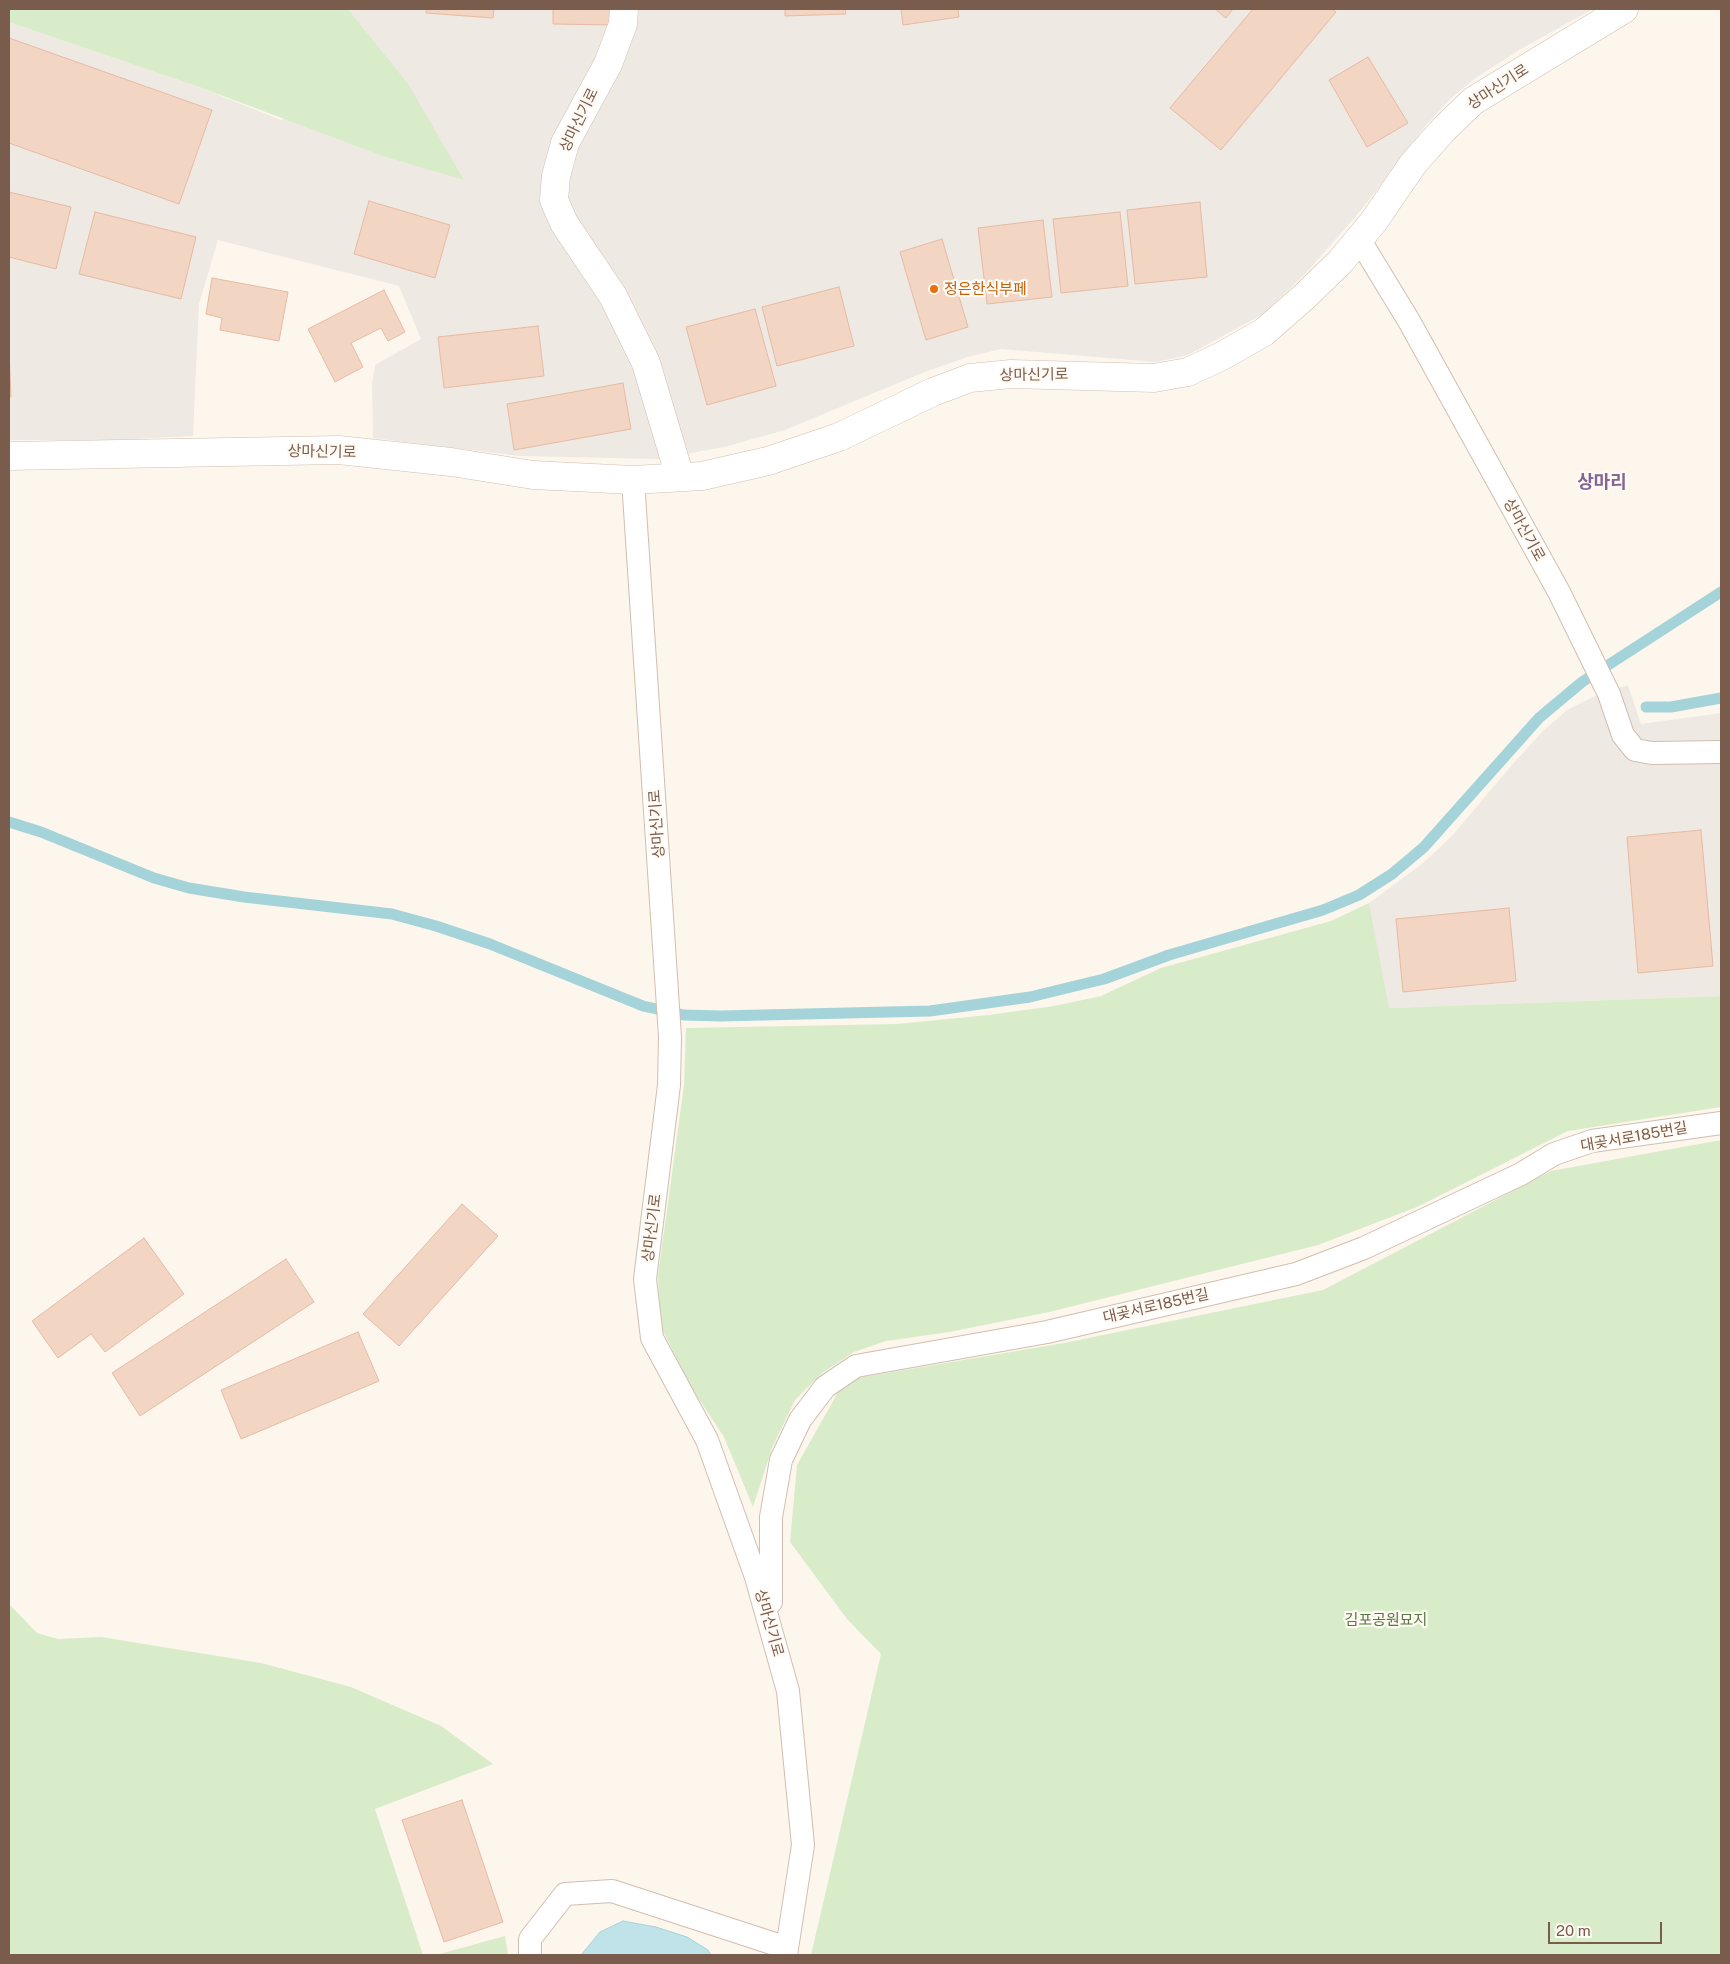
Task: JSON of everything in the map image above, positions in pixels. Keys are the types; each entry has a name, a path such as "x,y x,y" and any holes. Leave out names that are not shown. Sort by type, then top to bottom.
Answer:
{"street":[{"name":"상마신기로","path":"624,9 623,24 608,64 565,143 556,176 554,200 564,223 613,296 646,363 680,478"},
{"name":"상마신기로","path":"9,456 339,450 451,462 533,475 633,480 680,478 702,476 768,461 839,437 934,392 970,378 1020,374 1154,378 1188,372 1222,356 1264,332 1312,289 1359,239 1413,164 1443,130 1473,101 1624,9"}],"lane":[{"name":"상마신기로","path":"1359,239 1408,321 1559,592 1609,694 1623,735 1635,750 1652,753 1721,752"},
{"name":"상마신기로","path":"530,1955 530,1939 565,1894 612,1891 786,1952 803,1845 788,1690 756,1577 707,1440 652,1338 646,1279 668,1085 670,1037 633,480"},
{"name":"대곶서로185번길","path":"771,1628 771,1516 781,1460 800,1420 825,1387 856,1366 1046,1332 1296,1274 1364,1248 1521,1174 1554,1154 1592,1141 1721,1123"}],"shaded area":[{"path":"348,9 1593,9 1521,49 1477,77 1451,98 1427,124 1362,209 1307,272 1263,314 1188,355 1156,362 1001,349 971,356 927,371 785,430 724,447 658,459 520,456 373,438 372,383 375,365 421,339 399,286 218,240 199,304 193,436 110,440 9,440 9,22 199,87 281,120 407,82"},
{"path":"1628,685 1641,724 1721,713 1721,996 1388,1008 1369,903 1422,864 1451,837 1542,732 1567,710 1595,696"}],"green space":[{"path":"9,9 348,9 407,82 464,180 386,157 199,87 9,22"},
{"path":"1369,903 1389,1008 1721,996 1721,1107 1568,1131 1417,1207 1318,1245 1049,1312 949,1332 886,1341 854,1352 822,1373 795,1400 772,1448 753,1507 724,1437 691,1387 661,1327 658,1276 684,1085 686,1028 897,1024 989,1015 1054,1006 1101,996 1161,968 1331,921"},
{"name":"김포공원묘지","path":"1721,1140 1721,1955 811,1955 881,1654 847,1619 790,1542 797,1465 845,1380 1064,1343 1323,1290 1551,1171"},
{"path":"9,1604 37,1633 58,1639 101,1637 261,1663 351,1687 441,1726 493,1764 375,1809 423,1955 9,1955"},
{"path":"505,1936 508,1955 436,1955"}],"water":[{"path":"623,1921 656,1927 687,1937 708,1950 711,1955 581,1955 600,1932"}],"building":[{"path":"426,9 494,9 493,18 426,13"},
{"path":"553,9 614,9 614,25 553,24"},
{"path":"785,9 845,9 846,14 785,16"},
{"path":"901,9 958,9 959,17 903,25"},
{"path":"1215,9 1233,9 1226,18"},
{"path":"1253,9 1331,9 1336,12 1221,150 1170,108"},
{"path":"9,38 212,110 179,204 9,143"},
{"path":"1368,57 1408,123 1367,147 1329,80"},
{"path":"9,192 71,207 56,269 9,257"},
{"path":"369,201 450,225 435,278 354,254"},
{"path":"1200,202 1207,277 1135,284 1127,210"},
{"path":"95,212 196,237 181,299 79,274"},
{"path":"1120,212 1128,286 1061,293 1053,219"},
{"path":"1043,220 1052,297 987,304 978,228"},
{"name":"정은한식부페","path":"942,239 968,327 926,340 900,252"},
{"path":"212,278 288,292 279,341 220,330 222,318 206,314"},
{"path":"839,287 854,346 777,366 762,307"},
{"path":"384,290 405,332 388,341 381,328 351,343 363,367 335,382 308,329"},
{"path":"755,309 776,386 707,405 686,327"},
{"path":"538,326 544,376 444,388 438,337"},
{"path":"9,351 11,397 9,397"},
{"path":"623,383 631,429 514,450 507,404"},
{"path":"1701,830 1713,966 1638,973 1627,837"},
{"path":"1509,908 1516,981 1403,992 1396,919"},
{"path":"462,1204 498,1236 399,1346 363,1314"},
{"path":"144,1238 184,1294 105,1352 91,1334 58,1358 32,1321"},
{"path":"286,1259 314,1302 140,1416 112,1373"},
{"path":"358,1332 379,1381 241,1439 221,1390"},
{"path":"462,1800 503,1922 444,1942 402,1820"}],"waterway":[{"path":"9,822 41,832 154,878 189,888 244,897 392,914 436,926 490,944 643,1006 684,1015 721,1016 930,1011 1030,997 1104,979 1169,955 1323,910 1359,895 1392,874 1424,847 1539,718 1582,682 1721,592"},
{"path":"1646,707 1671,707 1721,698"}],"place":[{"name":"정은한식부페","path":"934,289"}],"district":[{"name":"상마리","path":"1602,482"}]}
